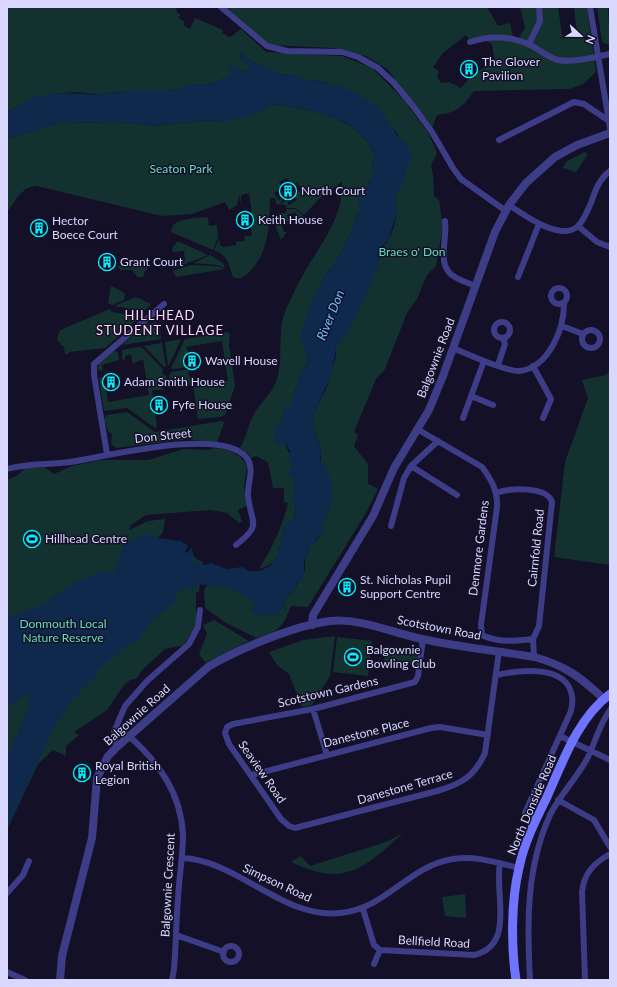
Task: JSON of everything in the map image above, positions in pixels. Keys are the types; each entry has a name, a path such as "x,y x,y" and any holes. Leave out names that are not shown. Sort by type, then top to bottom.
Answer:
{"main road":[{"name":"North Donside Road","path":"516,980 514,923 519,868 537,818 573,742 590,714 607,696"}],"street":[{"path":"221,7 267,46 287,51 342,52 358,57 378,68 394,83 417,113 461,179 508,208 539,224 564,230 570,230 578,226 584,219 600,182 610,171"},
{"path":"529,44 540,21 539,7"},
{"path":"590,7 610,128"},
{"path":"470,42 481,38 503,37 529,44 556,59 566,61 610,54"},
{"path":"499,140 574,102 584,104 609,121"},
{"name":"Balgownie Road","path":"312,625 313,615 373,516 394,468 437,392 495,232 508,208 526,183 555,158 577,145 610,133"},
{"path":"445,221 447,231 443,254 445,268 453,277 476,286"},
{"path":"518,277 539,224"},
{"path":"578,226 597,242 609,246 610,238"},
{"path":"107,454 94,375 94,364 164,304"},
{"path":"453,348 498,366 520,371 533,366 545,356 562,326 564,304"},
{"path":"562,326 583,334"},
{"path":"498,366 505,344 503,338"},
{"path":"462,418 484,361"},
{"path":"533,366 551,399 543,418"},
{"path":"471,396 493,405"},
{"name":"Denmore Gardens","path":"417,429 482,467 490,477 496,493 497,507 481,625 482,635 489,639 520,641 533,639"},
{"path":"391,526 401,485 411,466 438,441"},
{"name":"Don Street","path":"7,469 70,462 107,454 190,443 227,447 246,457 250,464 251,472 248,489 254,525 252,530 236,545"},
{"path":"411,466 457,495"},
{"name":"Cairnfold Road","path":"496,493 512,489 542,492 548,495 552,502 539,626 533,639 534,657"},
{"path":"118,746 115,742 114,732 125,706 147,681 189,644 198,627 200,610"},
{"name":"Scotstown Road","path":"253,645 312,625 331,621 356,622 423,639 500,651 550,661 570,670 607,696"},
{"name":"Scotstown Gardens","path":"226,727 233,724 313,709 415,682 418,676 423,639"},
{"name":"Balgownie Road","path":"58,980 62,956 92,838 97,778 108,756 208,667 253,645"},
{"name":"Danestone Terrace","path":"289,826 295,828 455,786 468,778 479,767 485,753 500,651"},
{"path":"497,675 532,670 546,673 563,679 568,684 573,697 571,711 525,814 537,818"},
{"path":"313,709 327,754"},
{"name":"North Donside Road","path":"530,980 528,929 533,868 542,836 558,800 586,761 610,710"},
{"name":"Seaview Road","path":"226,727 225,733 229,744 289,826"},
{"name":"Danestone Place","path":"252,775 327,754 431,728 440,727 488,735"},
{"name":"Balgownie Crescent","path":"129,736 148,753 164,774 176,802 180,818 182,858 172,980"},
{"path":"560,736 610,760"},
{"path":"558,800 594,820 610,847"},
{"path":"585,980 582,892 583,881 590,868 610,854"},
{"name":"Simpson Road","path":"182,858 193,858 210,863 299,907 318,912 340,913 363,909 382,899 420,870 452,859 473,858 519,868"},
{"path":"7,893 23,875 29,861"},
{"name":"Bellfield Road","path":"363,909 374,945 380,950 474,955 489,949 497,938 500,925 498,881 500,863"},
{"path":"176,934 224,952"},
{"path":"374,964 380,950"},
{"path":"7,972 25,980"}],"green space":[{"name":"Braes o' Don","path":"7,7 176,7 177,13 180,14 179,19 184,21 184,26 190,29 195,18 223,30 222,33 230,37 241,29 266,52 342,56 372,68 403,99 429,134 437,153 431,165 434,196 439,200 443,227 436,266 427,275 417,299 407,313 385,369 376,379 354,432 358,435 354,446 368,464 368,484 378,489 366,513 308,607 291,606 283,624 271,633 257,638 226,623 205,608 204,592 206,586 226,586 245,595 256,603 260,615 276,615 285,604 287,596 294,590 305,570 305,560 311,545 318,539 321,525 321,450 312,421 315,411 327,387 336,356 336,348 379,263 379,251 389,239 395,224 396,196 398,192 398,134 391,127 382,113 335,86 317,80 307,81 299,77 280,74 251,61 241,53 240,58 252,70 244,72 236,69 230,76 209,84 192,85 168,91 123,91 101,95 78,92 52,94 33,98 7,112"},
{"path":"226,7 487,7 498,26 510,23 514,40 517,41 525,28 520,7 558,7 562,35 577,34 574,7 587,7 596,72 583,84 569,89 474,91 466,102 455,111 437,115 432,128 387,69 366,56 334,48 269,45","holes":["466,35 470,42 481,38 492,44 495,62 474,73 461,88 449,82 441,83 437,77 439,71 433,67 443,53"]},
{"path":"597,7 608,7 610,45 602,42"},
{"name":"Seaton Park","path":"269,104 299,108 331,116 358,132 368,142 375,156 372,163 374,176 369,182 360,212 355,218 354,226 336,262 324,277 300,338 308,357 307,364 302,371 294,393 292,406 285,409 281,422 285,444 293,462 289,475 296,479 294,482 296,489 293,503 296,506 293,523 282,544 278,548 279,552 274,561 259,569 276,537 288,503 284,502 284,488 273,488 268,462 256,456 251,458 249,454 240,448 253,416 273,388 277,379 280,364 281,333 284,314 298,284 327,236 333,223 341,197 342,182 320,198 304,215 296,208 286,208 286,205 282,205 286,200 289,205 297,200 294,195 302,190 297,182 292,185 287,178 279,182 282,188 274,193 279,200 282,199 281,205 276,204 275,198 270,198 269,227 262,254 248,274 235,278 233,277 229,264 223,255 214,250 219,239 220,245 223,247 236,245 236,242 245,241 244,237 252,235 249,215 252,214 249,193 241,195 241,204 239,195 237,205 229,210 225,202 192,214 162,216 37,186 23,191 7,213 7,138 64,122 120,122 155,126 210,120 220,122"},
{"path":"584,152 588,154 576,172 563,168 566,162"},
{"path":"286,209 296,209 304,217 299,220 295,212 287,215 289,221 281,224 284,232 287,232 281,240 276,227 276,216 279,213 286,213"},
{"path":"206,217 208,218 209,226 217,225 218,237 213,250 171,232 172,227 179,221"},
{"path":"177,242 208,255 172,269 175,263 185,261 184,251 173,252 172,248"},
{"path":"210,255 223,263 225,268 217,265 193,263"},
{"path":"141,260 147,265 147,270 144,272 144,276 138,278 132,270 121,270 117,267 127,262"},
{"path":"191,265 217,266 225,269 176,277 173,271"},
{"path":"111,286 125,293 124,300 112,305 108,303"},
{"path":"136,297 151,304 144,311 114,306"},
{"path":"110,309 112,312 130,315 131,312 144,314 105,348 70,352 65,355 64,346 61,346 57,338 60,330"},
{"path":"156,322 160,328 161,339 122,345 146,324"},
{"path":"228,332 230,334 229,345 235,386 225,415 220,417 198,419 193,383 182,388 180,379 173,380 174,385 171,385 169,376 171,372 190,369 188,371 189,377 193,376 194,387 228,381 222,341 186,347 191,357 182,359 183,365 189,364 189,367 171,368 185,339"},
{"path":"181,339 169,365 168,365 165,342"},
{"path":"162,343 166,366 164,367 144,346"},
{"path":"138,347 142,348 163,369 162,373 166,376 169,385 162,386 163,390 152,390 157,426 155,428 127,408 104,411 99,378 104,377 108,402 149,395 143,359 133,364 131,355 125,356 125,360 122,359 122,350"},
{"path":"113,351 118,352 119,360 102,365 103,371 98,370 98,364"},
{"path":"610,371 610,565 554,557 565,462 588,398 582,380 606,375"},
{"path":"127,412 155,432 222,421 224,423 217,443 188,439 116,448 111,444 112,434 108,431 104,419 107,415"},
{"name":"Donmouth Local Nature Reserve","path":"215,448 237,455 247,465 244,487 247,506 238,510 242,522 239,523 227,513 211,510 146,515 131,525 129,530 148,521 165,519 163,532 156,540 184,550 186,555 191,553 196,559 203,562 199,592 196,592 196,625 184,645 165,649 143,669 136,679 130,680 124,685 107,710 74,732 79,735 66,746 66,756 53,750 38,764 7,830 7,480 18,475 25,468 44,467 54,474 72,466 102,460 148,460 184,449 208,450"},
{"path":"214,620 249,641 206,663 199,654 207,634 203,625"},
{"path":"335,636 330,676 312,705 302,707 289,674 277,665 269,652 303,640"},
{"name":"Balgownie Bowling Club","path":"337,637 372,641 368,676 333,672"},
{"path":"386,646 418,649 416,665 384,661"},
{"path":"403,833 377,856 353,870 340,873 326,873 309,870 291,862 301,856 310,866 386,842"},
{"path":"465,894 466,918 445,916 442,897"}],"water":[{"name":"River Don","path":"241,53 251,61 280,74 300,77 307,81 317,80 328,84 339,85 370,101 382,113 412,154 403,183 396,196 397,211 389,239 380,248 377,254 379,263 360,309 349,330 336,348 332,373 312,421 321,451 320,460 325,466 331,482 332,491 330,508 327,516 322,522 324,529 311,547 305,559 302,580 297,583 294,590 287,596 285,604 277,615 256,614 251,610 255,603 229,587 197,584 195,588 191,590 184,588 177,593 175,602 150,622 138,641 131,643 99,669 96,677 80,690 80,695 71,701 52,732 7,829 7,757 30,704 28,694 24,694 7,709 7,618 30,610 44,603 87,577 105,572 115,572 123,544 144,535 152,535 158,538 181,541 188,546 185,552 188,553 190,548 192,549 194,557 191,558 192,561 204,565 211,563 227,569 242,567 249,571 260,571 270,566 276,559 279,552 279,546 283,544 280,538 285,525 295,517 296,506 293,503 295,479 289,475 292,462 288,458 290,451 286,444 280,447 274,441 276,425 281,422 285,409 292,405 294,393 302,371 307,364 308,357 300,338 309,307 324,277 336,262 354,226 355,218 360,212 358,198 374,176 372,163 375,156 368,142 346,123 331,116 299,108 270,104 265,110 249,116 220,122 210,120 155,126 120,122 64,122 7,138 7,112 32,98 43,95 68,93 101,95 105,92 110,94 123,91 168,91 192,85 209,84 230,76 229,68 233,66 244,72 252,70 240,58"}],"place":[{"name":"The Glover Pavilion","path":"469,69"},
{"name":"North Court","path":"288,191"},
{"name":"Keith House","path":"245,220"},
{"name":"Hector Boece Court","path":"39,228"},
{"name":"Grant Court","path":"107,262"},
{"name":"Wavell House","path":"192,361"},
{"name":"Adam Smith House","path":"111,382"},
{"name":"Fyfe House","path":"159,405"},
{"name":"Hillhead Centre","path":"32,539"},
{"name":"St. Nicholas Pupil Support Centre","path":"347,587"},
{"name":"Balgownie Bowling Club","path":"353,657"},
{"name":"Royal British Legion","path":"82,773"}],"district":[{"name":"HILLHEAD STUDENT VILLAGE","path":"160,322"}]}
